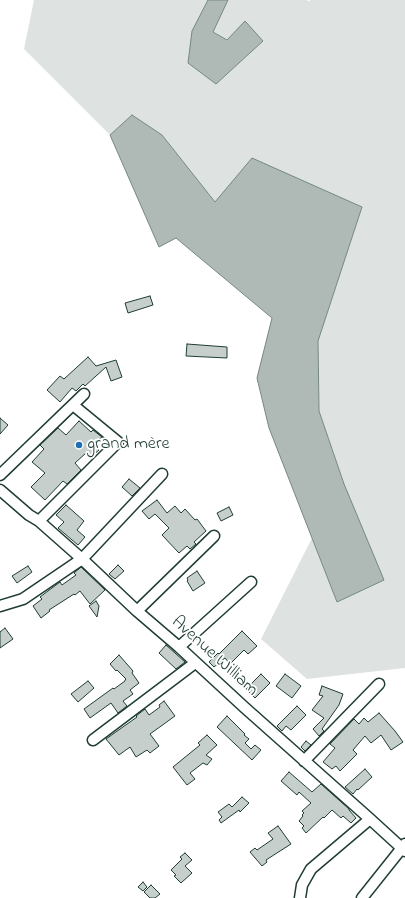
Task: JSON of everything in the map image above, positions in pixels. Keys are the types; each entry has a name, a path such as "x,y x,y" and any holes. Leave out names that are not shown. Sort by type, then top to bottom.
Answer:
{"street":[{"path":"0,475 84,394"},
{"path":"39,522 118,442 73,405"},
{"path":"0,606 23,599 82,559 162,474"},
{"name":"Avenue William","path":"0,490 82,559 137,611 404,848"},
{"path":"137,611 214,536"},
{"path":"178,647 251,582"},
{"path":"93,740 195,663"},
{"path":"304,760 379,684"},
{"path":"300,898 302,885 311,869 370,819"},
{"path":"362,898 404,848"}],"shaded area":[{"path":"34,0 208,0 192,31 227,40 213,32 228,0 405,0 405,668 307,679 261,639 312,538 337,602 344,484 319,411 318,341 362,207 215,202 162,135 132,116 110,135 24,49"},
{"path":"208,0 228,0 213,32 227,40 245,21 263,41 216,84 188,63 192,31"},
{"path":"132,115 162,135 215,202 252,158 362,207 318,341 319,411 344,484 384,580 337,602 269,428 257,378 272,318 176,238 159,247 110,135"}],"building":[{"path":"150,296 153,305 128,313 125,303"},
{"path":"187,344 227,347 227,358 186,356"},
{"path":"88,357 96,366 116,360 122,377 111,381 106,367 85,386 83,384 76,391 72,388 60,402 47,390 60,376 64,379"},
{"path":"0,418 8,425 0,434"},
{"path":"79,421 91,432 93,430 102,437 93,444 99,450 91,457 86,453 75,463 81,470 67,484 63,481 45,500 31,487 45,473 32,462 44,449 40,445 58,428 66,435"},
{"path":"129,479 140,488 132,496 122,487"},
{"path":"157,500 167,513 175,506 181,513 185,509 195,520 197,519 206,531 194,542 196,544 190,549 187,546 179,553 162,535 169,528 155,514 149,519 142,511"},
{"path":"66,505 84,521 77,530 85,537 78,545 58,528 64,522 56,515"},
{"path":"229,507 233,515 221,521 217,513"},
{"path":"118,565 124,571 115,579 109,574"},
{"path":"28,566 32,572 17,583 12,576"},
{"path":"81,567 105,590 90,604 80,591 49,610 50,611 41,618 33,606 42,599 40,597 60,582 62,585 76,575 74,573"},
{"path":"197,571 205,583 193,591 187,581 187,578"},
{"path":"96,601 99,606 97,617 89,606"},
{"path":"5,628 13,639 0,648 0,632"},
{"path":"242,631 257,646 248,654 244,650 230,664 225,658 214,667 209,662"},
{"path":"166,645 185,662 176,669 159,653"},
{"path":"119,655 133,671 132,673 139,683 130,690 133,694 123,701 127,706 118,713 111,703 90,718 84,709 126,679 110,664"},
{"path":"261,674 270,683 255,698 246,689"},
{"path":"285,674 301,686 292,698 276,686"},
{"path":"88,681 94,688 78,702 71,694"},
{"path":"322,686 343,694 339,705 322,729 324,731 319,736 313,729 324,718 312,710 323,696 319,695"},
{"path":"164,701 175,716 150,734 159,746 150,753 147,750 136,757 130,747 119,755 106,739 137,717 136,716 145,709 149,715 160,707 159,705"},
{"path":"297,706 306,715 291,730 286,726 282,731 277,726"},
{"path":"379,713 403,742 391,750 381,735 371,743 365,736 353,750 357,754 340,771 336,766 332,769 323,762 335,748 330,744 354,719 359,724 364,718 368,722"},
{"path":"227,716 249,739 245,743 251,749 255,745 261,750 252,760 217,727"},
{"path":"207,735 217,745 206,755 212,759 207,765 203,763 190,773 195,779 187,785 173,767 200,745 198,743"},
{"path":"306,741 311,745 305,751 301,747"},
{"path":"365,769 372,777 353,794 345,787"},
{"path":"289,772 312,792 321,784 349,809 356,818 351,823 343,816 341,818 332,810 306,833 302,828 304,826 299,821 304,813 302,811 311,803 299,792 297,795 281,781"},
{"path":"242,797 249,803 240,812 239,810 221,823 219,820 222,817 218,812 229,804 232,807"},
{"path":"278,826 291,844 266,860 267,862 262,866 250,852 255,848 257,850 273,839 268,833"},
{"path":"185,853 192,860 185,866 192,873 181,883 174,876 176,875 171,870 182,859 180,857"},
{"path":"143,882 147,887 143,891 138,887"},
{"path":"151,885 160,894 155,898 150,898 144,892"}],"place":[{"name":"grand mère","path":"79,445"}]}
